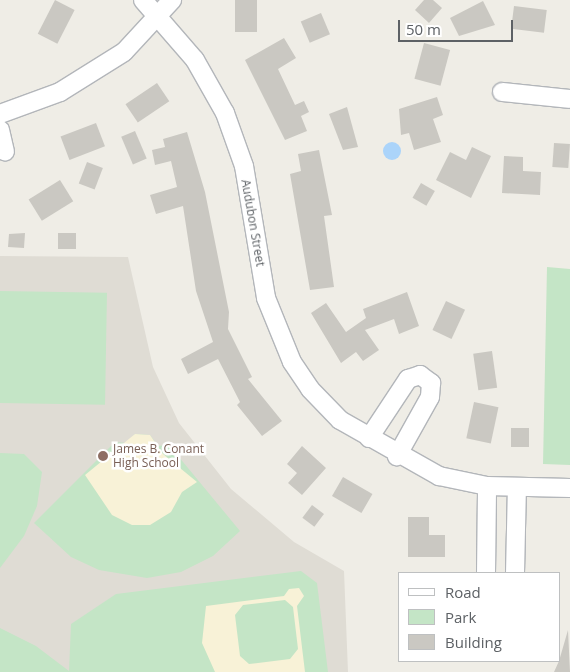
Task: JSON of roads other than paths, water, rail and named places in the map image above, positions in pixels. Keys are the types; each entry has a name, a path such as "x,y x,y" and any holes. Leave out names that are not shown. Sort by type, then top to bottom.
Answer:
{"street":[{"name":"Audubon Street","path":"143,0 160,14 195,60 225,113 244,166 266,298 292,362 340,420 397,456 439,476 487,486 570,488"},
{"path":"0,114 60,92 116,57 172,0"},
{"path":"502,92 570,100"},
{"path":"0,130 5,151"},
{"path":"369,438 408,379 420,375 431,383 430,398 397,456"},
{"path":"486,572 487,486"},
{"path":"515,572 517,487"}],"water":[{"path":"388,142 396,142 401,147 399,158 388,160 383,155 383,147"}],"place":[{"name":"James B. Conant High School","path":"103,456"}]}
